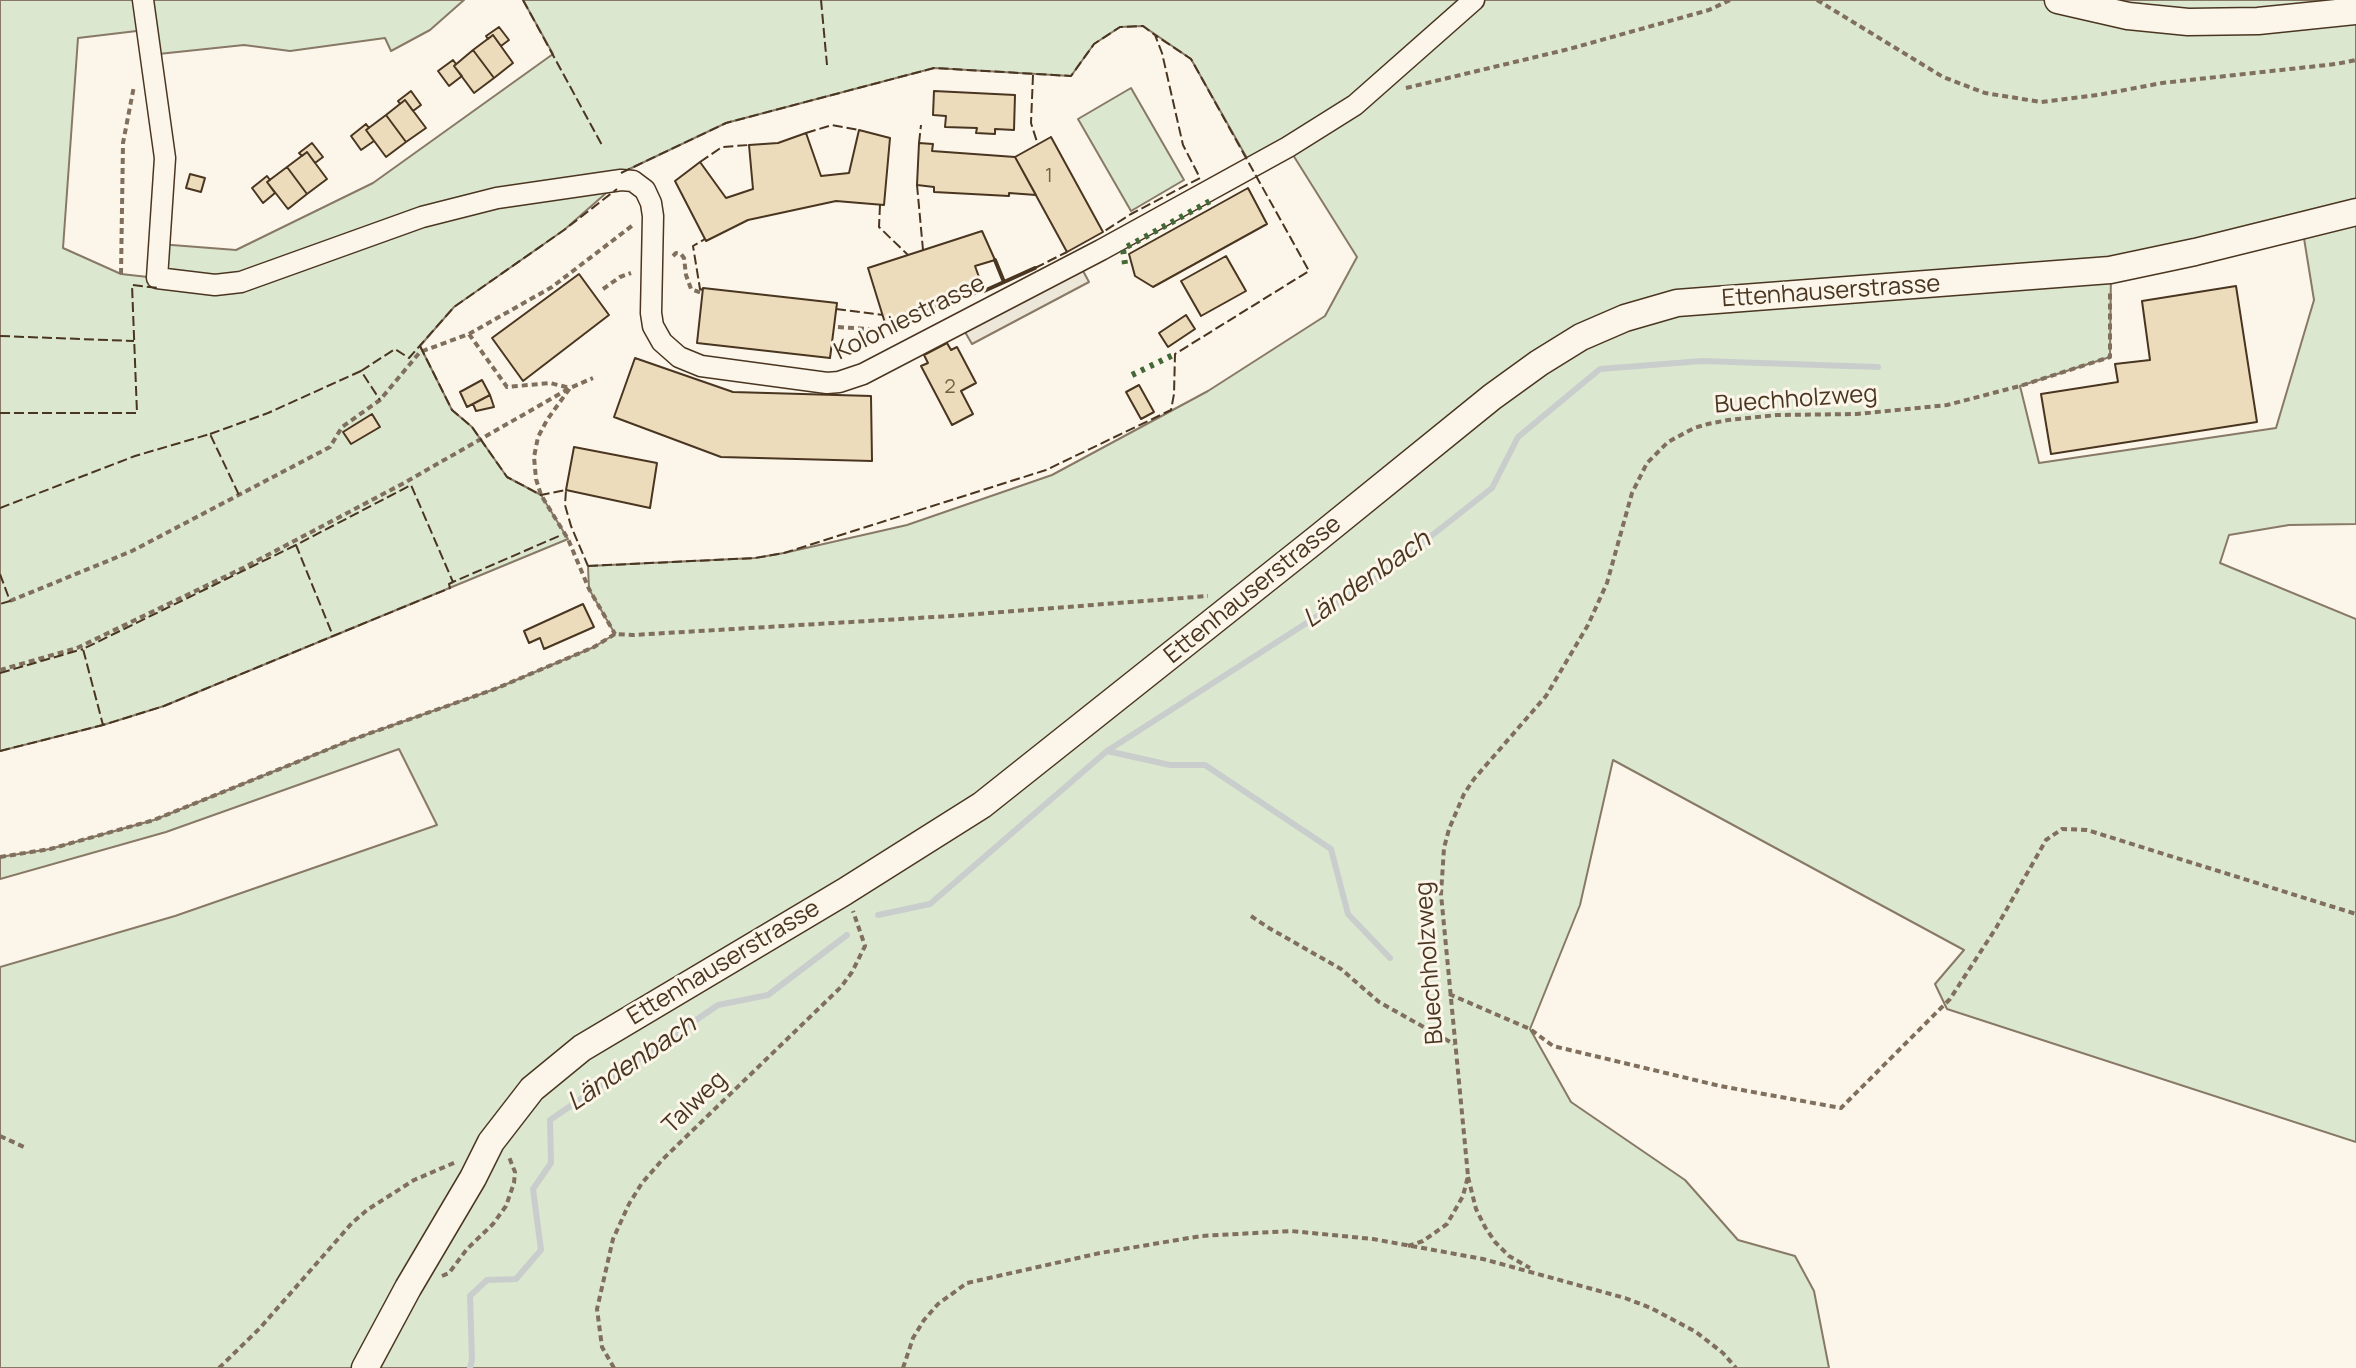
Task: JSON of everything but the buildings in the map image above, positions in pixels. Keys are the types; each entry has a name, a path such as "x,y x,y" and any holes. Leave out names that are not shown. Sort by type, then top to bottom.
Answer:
{"street":[{"path":"143,0 165,158 157,278 215,285 241,282 422,217 497,198 621,180 642,186 649,195 652,210"},
{"name":"Koloniestrasse","path":"652,210 651,313 657,334 670,350 701,366 839,382 863,374 1101,250 1340,116 1474,0"},
{"path":"2058,0 2106,13 2157,21 2258,21 2356,11"},
{"name":"Ettenhauserstrasse","path":"365,1368 491,1142 532,1089 582,1048 844,892 982,805 1492,397 1581,337 1625,318 1677,303 2110,270 2356,212"}],"path":[{"path":"1368,93 1395,90 1569,49 1709,10 1730,0"},
{"path":"1817,0 1943,77 1985,93 2041,102 2162,83 2356,60"},
{"path":"121,274 123,143 136,75 153,72"},
{"path":"10,601 132,551 330,447 342,427 380,400 420,352 469,334 552,287 652,210"},
{"path":"603,289 620,277 652,270 665,272 676,253 684,258 691,289 702,293"},
{"name":"Buechholzweg","path":"1539,1273 1509,1256 1495,1242 1476,1209 1468,1176 1441,894 1444,848 1455,812 1474,779 1546,696 1588,625 1607,583 1632,493 1642,471 1668,442 1708,424 1777,415 1857,414 1947,405 2110,357 2110,270"},
{"path":"838,327 883,330 942,313 949,329"},
{"path":"469,334 507,387 550,383 570,388"},
{"path":"0,670 77,648 243,568 593,378"},
{"path":"570,388 538,437 534,457 536,479 541,495 568,539 589,589 615,634"},
{"path":"0,857 50,849 154,820 351,740 495,689 594,647 615,634 951,616 1214,596 1230,609"},
{"path":"1449,994 1530,1029 1553,1046 1720,1086 1841,1108 1950,999 1996,928 2046,840 2062,829 2087,830 2356,914"},
{"name":"Talweg","path":"614,1368 602,1347 597,1309 613,1239 620,1222 642,1183 663,1159 826,1003 852,972 865,946 844,892"},
{"path":"1251,916 1341,969 1379,1002 1454,1044"},
{"path":"0,1136 24,1147"},
{"path":"219,1368 260,1328 359,1216 414,1180 463,1159 491,1142 509,1157 515,1172 506,1206 449,1273 408,1288"},
{"name":"Buechholzweg","path":"1408,1246 1423,1241 1447,1224 1463,1196 1468,1176"},
{"name":"Buechholzweg","path":"903,1368 913,1338 924,1320 938,1304 967,1283 1100,1253 1233,1232 1317,1232 1483,1259 1539,1273 1651,1308 1696,1332 1723,1353 1736,1368"}],"green space":[{"path":"0,0 464,0 430,30 391,51 385,38 290,51 244,45 149,55 145,30 78,38 63,248 121,274 157,278 159,244 236,250 373,183 553,54 523,0 2356,0 2356,524 2289,525 2229,535 2220,563 2356,619 2356,1142 1947,1009 1935,984 1964,950 1613,760 1580,905 1530,1029 1571,1102 1685,1180 1738,1240 1795,1256 1814,1291 1829,1368 0,1368 0,967 175,916 437,825 399,749 166,832 0,879 0,857 50,849 154,820 351,740 495,689 594,647 615,634 589,589 588,566 755,558 907,525 1052,475 1208,391 1325,316 1357,257 1288,147 1252,167 1191,59 1143,26 1120,27 1094,44 1071,76 934,68 726,123 621,173 621,180 564,230 454,307 420,346 452,410 472,427 507,477 541,495 568,539 164,706 0,751","holes":["2302,226 2314,300 2276,428 2039,463 2020,386 2110,357 2111,270"]},
{"path":"1131,88 1184,180 1131,211 1078,119"}],"shaded area":[{"path":"1082,269 1089,282 972,344 965,332"}],"waterway":[{"name":"Ländenbach","path":"878,915 930,904 1107,751 1383,574 1492,488 1518,437 1600,369 1702,361 1878,367"},
{"path":"1107,751 1170,765 1205,765 1331,849 1348,914 1390,958"},
{"name":"Ländenbach","path":"470,1368 470,1296 487,1280 516,1279 541,1250 533,1189 551,1163 550,1120 718,1005 768,995 847,935"}],"hedge":[{"path":"1125,264 1123,249 1212,200"},
{"path":"1132,375 1175,354"}],"fence":[{"path":"523,0 603,147"},
{"path":"821,0 827,65"},
{"path":"621,173 726,123 934,68 1071,76 1094,44 1120,27 1143,26 1155,35 1162,53 1183,145 1200,178 1103,232"},
{"path":"588,566 755,558 784,553 1046,470 1171,410 1175,354 1309,271 1191,59 1155,35"},
{"path":"1033,75 1031,123 1038,145"},
{"path":"806,133 832,125 859,130"},
{"path":"919,143 921,125"},
{"path":"700,162 722,147 749,145"},
{"path":"917,185 923,250"},
{"path":"361,371 395,349 409,358 454,307 617,189"},
{"path":"880,205 879,227 908,255"},
{"path":"703,290 700,289 693,246 705,239"},
{"path":"1035,268 1067,252"},
{"path":"0,413 137,413 132,285 159,288"},
{"path":"836,309 883,315"},
{"path":"0,336 134,341"},
{"path":"420,346 452,410 472,427 507,477 541,495 566,490 565,505 571,526 588,566"},
{"path":"210,434 268,413 361,371 380,400"},
{"path":"0,508 135,456 210,434 239,495"},
{"path":"453,582 449,584 450,588 333,636 296,545 411,485 453,582 559,536"},
{"path":"296,545 83,649 103,725 164,706 333,636"},
{"path":"0,574 10,601 0,604"},
{"path":"0,673 83,649"},
{"path":"0,751 103,725"}],"wall":[{"path":"984,291 1004,282 995,260"},
{"path":"1004,282 1035,268"}]}
